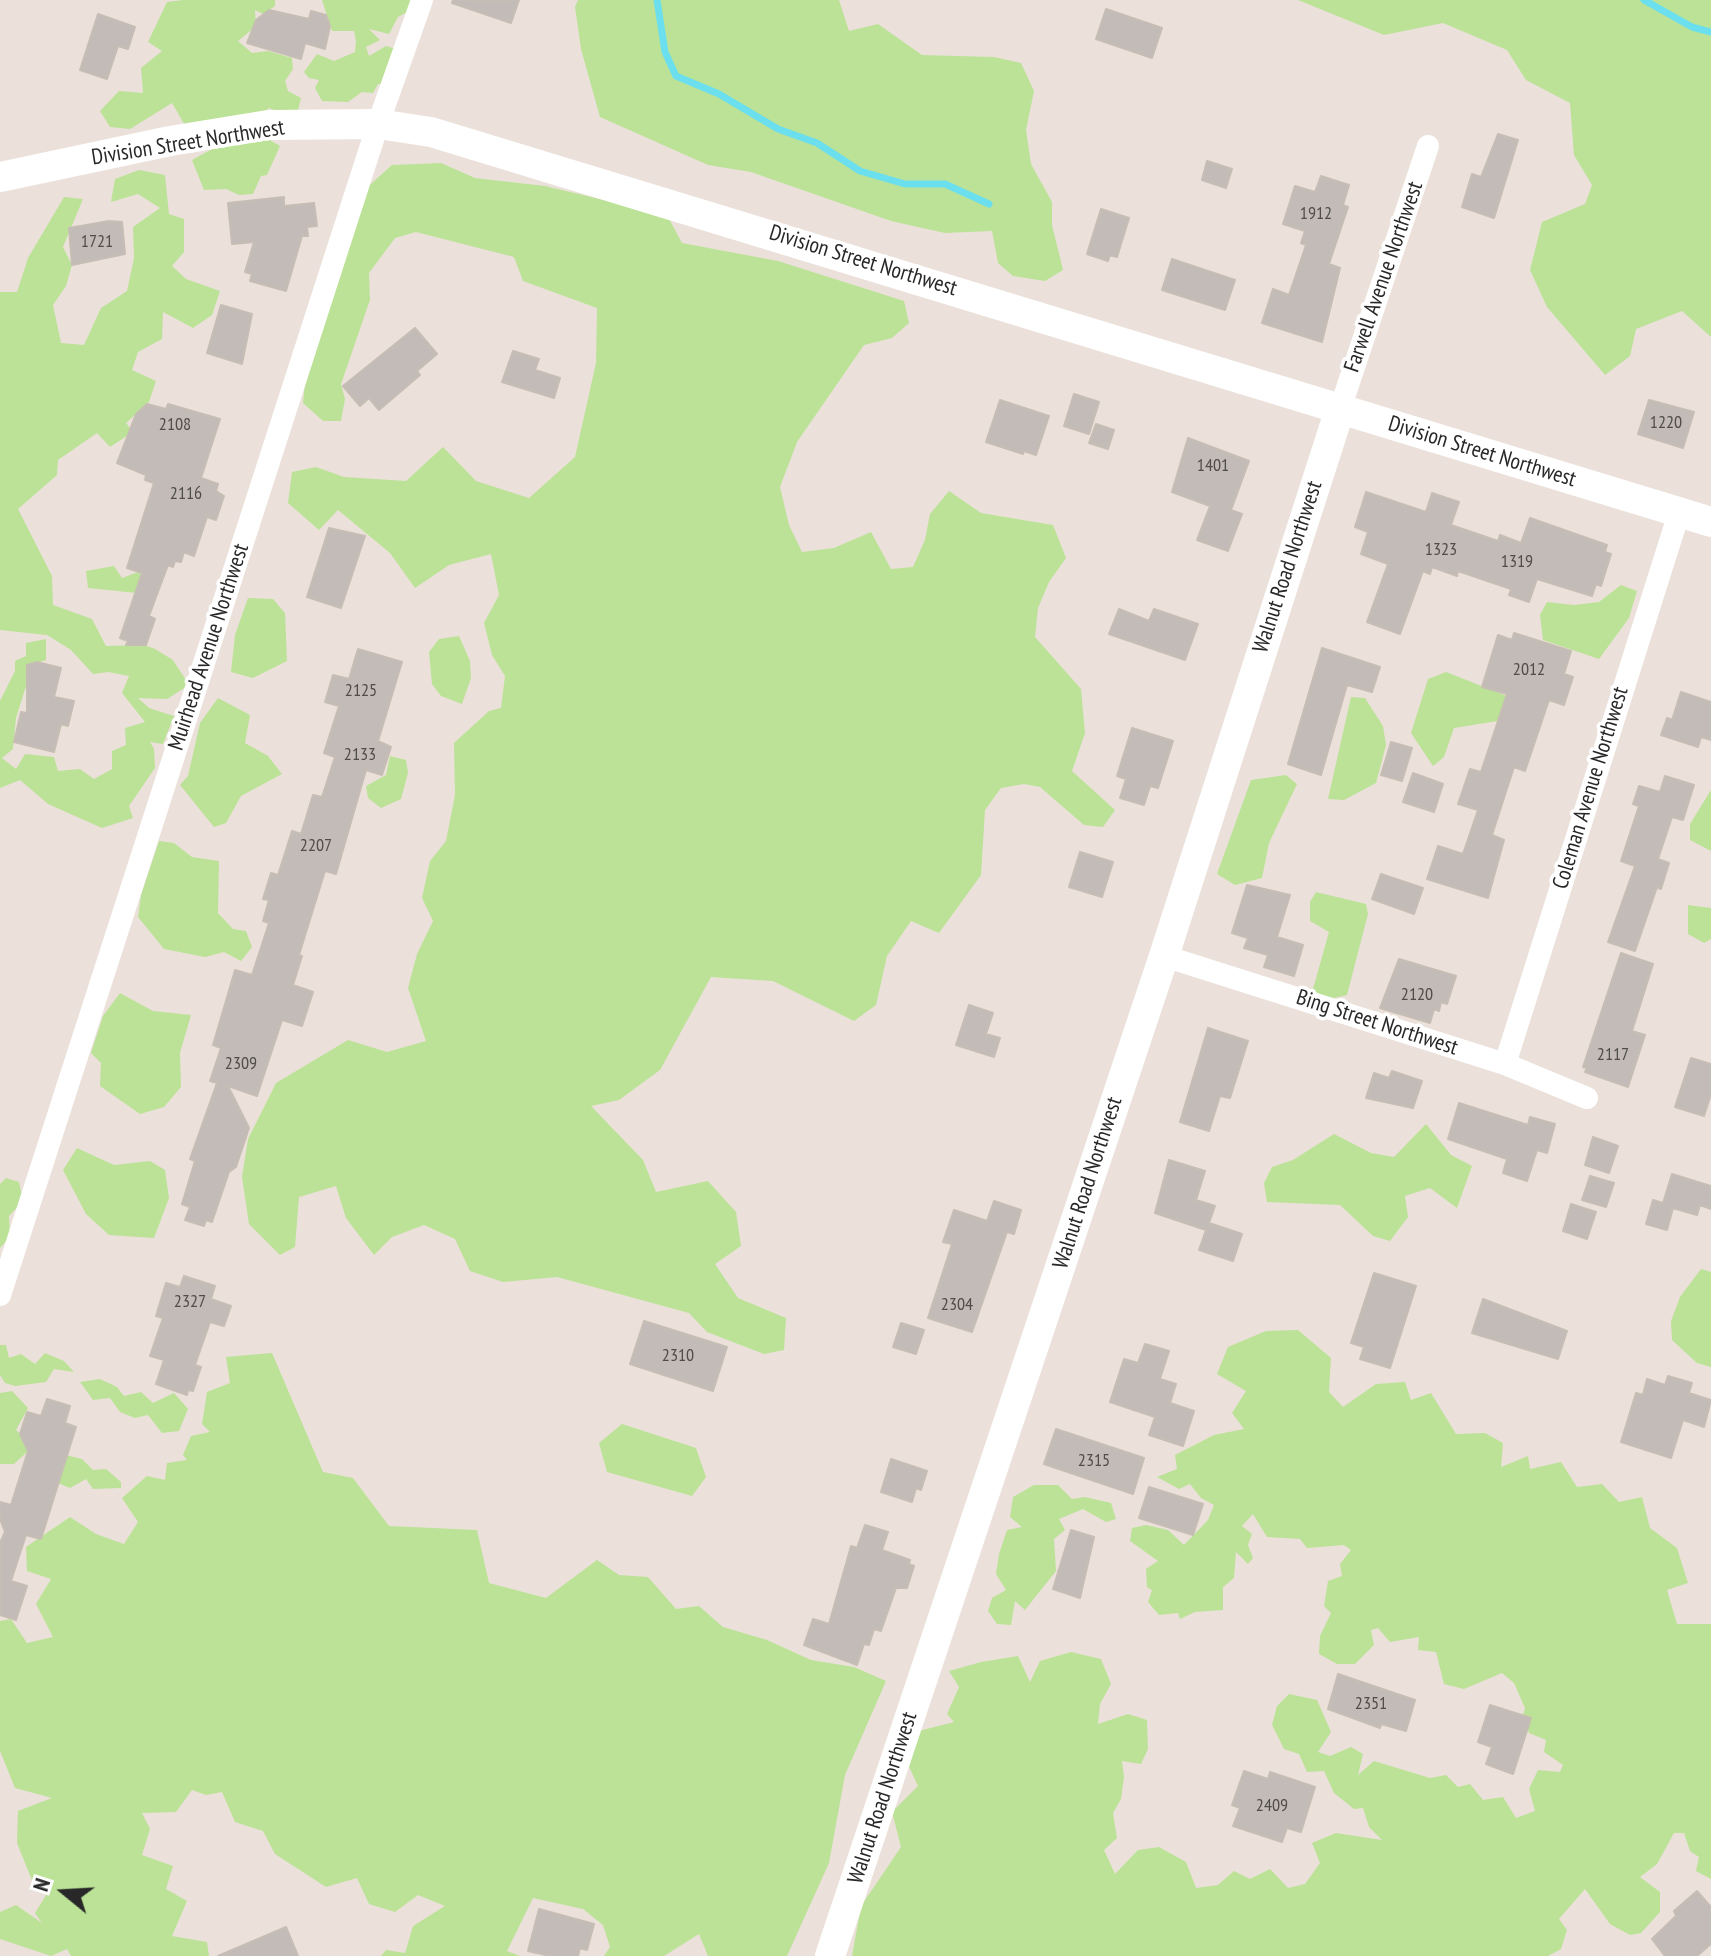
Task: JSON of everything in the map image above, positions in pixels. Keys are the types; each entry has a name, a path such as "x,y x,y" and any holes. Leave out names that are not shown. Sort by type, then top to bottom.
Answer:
{"street":[{"name":"Muirhead Avenue Northwest","path":"0,1295 378,124 422,0"},
{"name":"Division Street Northwest","path":"0,177 170,141 268,125 378,124 431,132 1711,522"},
{"name":"Farwell Avenue Northwest","path":"1340,409 1428,146"},
{"name":"Walnut Road Northwest","path":"830,1956 1164,956 1340,409"},
{"name":"Coleman Avenue Northwest","path":"1505,1064 1679,513"},
{"name":"Bing Street Northwest","path":"1164,956 1505,1064 1587,1098"}],"green space":[{"path":"275,0 275,6 263,14 255,10 256,26 238,41 252,53 268,51 292,58 293,69 285,81 288,91 301,98 298,110 285,113 268,108 259,134 280,146 267,175 261,176 253,194 239,195 226,189 204,190 192,160 214,148 186,127 172,103 130,129 110,127 100,111 119,91 143,93 141,68 162,51 148,42 167,2"},
{"path":"322,0 414,0 411,10 398,17 389,34 369,29 380,40 366,47 369,56 386,46 396,49 386,84 378,84 373,93 362,92 348,102 322,101 315,88 319,80 309,78 304,72 317,54 334,61 355,52 354,31 332,31"},
{"path":"578,0 839,0 849,31 878,24 922,55 994,57 1021,63 1034,91 1026,130 1031,164 1052,202 1052,225 1063,270 1045,281 1013,276 998,263 992,231 945,233 891,221 751,172 708,165 600,117 581,49 575,7"},
{"path":"1298,0 1711,0 1711,337 1682,311 1636,329 1630,356 1605,375 1547,307 1530,270 1542,222 1585,204 1592,185 1574,155 1570,103 1526,80 1507,50 1443,23 1384,35"},
{"path":"441,163 475,178 545,186 667,215 682,243 778,261 904,301 909,323 892,338 864,345 797,442 780,487 789,525 802,552 834,548 871,532 891,569 913,567 925,540 930,514 949,491 981,513 1053,525 1066,558 1049,582 1038,608 1035,637 1081,689 1085,733 1072,771 1115,810 1103,827 1084,825 1040,787 1024,784 1001,788 985,810 981,875 939,933 911,921 887,956 876,1005 854,1021 773,981 711,977 660,1070 619,1100 591,1106 643,1160 656,1192 708,1181 736,1212 741,1246 715,1264 738,1298 786,1318 784,1350 764,1354 707,1332 689,1313 557,1277 503,1282 470,1271 455,1239 424,1225 392,1237 374,1255 346,1218 336,1186 299,1197 295,1247 280,1255 249,1224 242,1177 248,1139 276,1083 348,1040 387,1052 426,1041 408,988 417,954 433,921 422,898 430,861 446,841 455,795 454,743 489,711 501,708 505,676 492,655 484,623 499,595 491,554 449,565 415,588 390,553 338,510 319,530 288,503 292,472 316,467 344,477 406,481 443,447 476,481 529,498 575,457 596,363 597,308 523,281 514,257 416,232 395,238 369,273 370,300 341,384 345,399 341,421 323,421 303,403 306,373 362,192 392,165"},
{"path":"139,170 165,175 169,214 184,219 184,252 172,266 186,279 220,291 212,315 193,328 163,312 162,339 138,352 132,370 156,381 149,402 126,423 133,432 110,447 97,433 58,460 57,475 18,509 52,576 53,605 92,619 106,646 144,645 155,649 173,660 189,685 167,699 138,698 149,708 174,716 163,744 150,742 154,749 155,768 129,806 133,818 102,828 48,804 20,780 0,788 0,701 15,671 15,661 26,656 26,643 46,639 46,660 27,666 27,683 16,718 13,749 2,758 16,769 25,754 54,757 58,771 80,769 94,779 112,769 112,751 126,745 125,728 145,722 122,693 129,676 108,672 93,674 71,650 47,635 0,630 0,292 17,292 28,258 64,197 83,199 63,247 72,265 66,286 53,305 61,343 84,345 101,308 127,291 134,258 133,227 160,208 138,194 111,202 115,179"},
{"path":"114,566 122,578 138,572 151,584 147,594 88,588 86,571"},
{"path":"1621,585 1637,591 1629,618 1599,659 1543,640 1540,615 1547,602 1574,605 1599,602"},
{"path":"248,598 273,599 285,613 287,661 253,678 231,672 235,635"},
{"path":"459,636 470,661 471,678 462,704 441,696 432,684 429,652 439,639"},
{"path":"1446,672 1512,698 1510,719 1454,728 1444,757 1433,766 1411,733 1428,679"},
{"path":"1351,697 1365,698 1383,726 1386,745 1376,783 1344,800 1328,799"},
{"path":"218,698 250,715 245,743 268,756 282,774 241,796 226,823 214,827 180,785 188,776 200,723"},
{"path":"390,756 406,760 408,773 401,799 381,808 368,798 366,786 386,775"},
{"path":"1286,775 1297,784 1269,843 1262,878 1235,885 1217,874 1251,780"},
{"path":"1711,790 1711,851 1690,840 1690,824"},
{"path":"159,841 174,843 192,857 219,861 218,913 233,929 246,931 252,947 241,961 224,952 205,957 164,949 138,917 141,895"},
{"path":"1316,892 1366,904 1368,914 1347,995 1325,1000 1313,989 1329,932 1310,921 1310,902"},
{"path":"1688,905 1711,908 1711,939 1704,943 1688,934"},
{"path":"120,993 153,1011 191,1015 180,1053 181,1087 164,1107 140,1114 100,1086 101,1063 91,1053 103,1016"},
{"path":"1426,1124 1451,1155 1472,1166 1457,1208 1430,1188 1405,1196 1408,1217 1390,1241 1373,1236 1340,1205 1267,1202 1264,1183 1272,1167 1293,1160 1334,1134 1371,1153 1394,1157"},
{"path":"77,1148 114,1165 150,1161 165,1170 169,1198 154,1238 109,1235 86,1214 63,1170"},
{"path":"6,1178 19,1182 23,1201 9,1216 10,1237 0,1248 0,1184"},
{"path":"1701,1269 1711,1272 1711,1367 1697,1363 1672,1340 1671,1321 1680,1297"},
{"path":"1298,1330 1331,1358 1329,1392 1343,1407 1376,1384 1405,1382 1411,1400 1431,1393 1456,1434 1485,1433 1503,1443 1501,1467 1528,1456 1530,1469 1561,1462 1577,1487 1602,1484 1619,1502 1642,1497 1650,1528 1677,1548 1688,1583 1667,1590 1677,1624 1711,1624 1711,1879 1696,1871 1699,1857 1690,1851 1684,1833 1674,1833 1657,1864 1640,1877 1660,1892 1660,1912 1641,1933 1630,1935 1610,1924 1585,1889 1559,1919 1567,1930 1561,1949 1548,1956 852,1956 861,1906 901,1847 892,1812 918,1786 906,1760 911,1733 954,1722 947,1714 959,1687 949,1671 981,1662 1018,1656 1030,1682 1040,1661 1071,1652 1101,1659 1111,1684 1100,1704 1098,1724 1128,1714 1147,1720 1148,1749 1141,1764 1122,1761 1124,1777 1121,1799 1113,1813 1117,1838 1104,1850 1115,1874 1138,1850 1159,1847 1186,1862 1196,1888 1218,1885 1234,1871 1250,1879 1270,1869 1288,1888 1305,1884 1320,1863 1312,1843 1336,1833 1382,1840 1369,1827 1363,1808 1354,1809 1334,1793 1324,1771 1307,1772 1299,1754 1284,1749 1272,1725 1277,1706 1289,1694 1317,1700 1331,1732 1318,1752 1330,1756 1351,1747 1363,1754 1358,1775 1374,1761 1430,1778 1446,1775 1458,1787 1470,1784 1483,1800 1503,1797 1516,1818 1535,1811 1529,1789 1538,1770 1560,1772 1563,1765 1544,1752 1546,1740 1529,1733 1523,1715 1525,1708 1514,1683 1502,1673 1464,1689 1444,1684 1436,1652 1418,1650 1419,1637 1390,1642 1378,1628 1371,1630 1374,1645 1355,1664 1337,1664 1319,1654 1320,1636 1331,1613 1324,1606 1328,1581 1342,1576 1340,1564 1351,1550 1344,1545 1307,1548 1300,1539 1267,1537 1253,1514 1242,1526 1252,1534 1248,1545 1253,1558 1248,1564 1236,1552 1234,1578 1223,1587 1223,1610 1195,1612 1180,1619 1178,1613 1159,1615 1148,1602 1152,1590 1147,1587 1146,1569 1158,1561 1130,1541 1132,1528 1146,1525 1168,1530 1184,1545 1208,1520 1214,1505 1201,1498 1190,1484 1179,1489 1157,1477 1177,1469 1175,1455 1214,1435 1244,1429 1232,1413 1246,1391 1217,1374 1228,1347 1266,1331"},
{"path":"0,1345 6,1345 9,1358 21,1354 35,1364 45,1353 64,1361 74,1372 54,1369 46,1382 15,1386 5,1383 0,1375"},
{"path":"272,1353 323,1472 353,1478 389,1526 477,1530 489,1583 546,1598 597,1560 619,1575 648,1577 676,1609 699,1606 723,1627 767,1640 811,1660 854,1667 886,1681 845,1775 829,1863 787,1956 708,1956 699,1934 664,1956 604,1956 610,1947 603,1925 583,1909 533,1898 507,1951 520,1956 381,1956 386,1950 405,1953 413,1926 445,1906 418,1895 395,1912 369,1904 357,1878 326,1887 275,1854 263,1831 235,1822 222,1792 206,1795 192,1790 176,1812 142,1813 150,1829 142,1855 173,1866 166,1889 187,1901 172,1936 207,1942 209,1956 71,1956 67,1949 51,1956 0,1939 0,1912 16,1905 42,1923 35,1913 48,1892 33,1883 17,1843 18,1811 52,1798 15,1788 0,1751 0,1621 11,1619 27,1643 53,1637 36,1604 51,1579 27,1571 26,1547 70,1517 96,1534 124,1544 138,1522 122,1498 147,1476 165,1480 167,1463 187,1460 183,1455 191,1436 210,1432 202,1424 207,1392 230,1383 226,1357"},
{"path":"100,1379 117,1387 124,1396 141,1392 153,1403 174,1393 188,1409 179,1431 162,1433 148,1415 135,1418 120,1412 110,1398 93,1400 80,1382"},
{"path":"12,1391 28,1408 16,1430 25,1438 27,1452 14,1464 0,1464 0,1393"},
{"path":"622,1424 696,1448 706,1477 692,1496 607,1472 599,1443"},
{"path":"61,1454 82,1459 93,1470 106,1469 121,1482 121,1488 93,1489 86,1479 70,1488 58,1483"},
{"path":"1034,1485 1058,1485 1072,1499 1085,1497 1111,1503 1116,1519 1106,1522 1083,1509 1059,1519 1065,1530 1054,1539 1056,1571 1025,1610 1015,1601 1011,1625 997,1624 988,1611 992,1598 1006,1590 996,1574 999,1554 1007,1530 1022,1527 1010,1517 1013,1497"}],"building":[{"path":"453,0 519,0 511,23 452,3"},
{"path":"1106,9 1162,28 1152,58 1096,39"},
{"path":"269,10 309,19 311,11 326,15 330,26 325,49 305,43 301,59 247,43 256,20"},
{"path":"98,14 135,27 128,49 118,46 107,79 80,70"},
{"path":"1498,134 1518,140 1494,218 1462,207 1472,174 1481,177"},
{"path":"1207,161 1232,169 1226,188 1202,180"},
{"path":"1321,176 1349,185 1343,205 1348,207 1329,264 1340,268 1322,342 1262,323 1273,289 1289,295 1306,245 1301,243 1305,231 1283,224 1295,186 1315,192"},
{"path":"284,197 284,206 314,203 317,226 307,227 308,236 302,236 286,291 250,281 252,274 245,272 254,242 232,244 228,203"},
{"path":"1101,209 1129,218 1117,257 1110,255 1108,261 1087,254"},
{"path":"109,221 122,222 125,254 72,265 69,228"},
{"path":"1172,259 1235,280 1225,310 1162,290"},
{"path":"221,305 252,314 242,364 207,353"},
{"path":"415,328 437,354 417,371 420,375 379,410 369,398 360,406 343,386"},
{"path":"513,351 539,359 535,370 560,378 554,398 502,382"},
{"path":"1074,394 1099,402 1089,434 1064,426"},
{"path":"1000,400 1049,416 1036,455 986,442"},
{"path":"1649,400 1694,412 1683,448 1638,434"},
{"path":"147,404 166,409 168,404 220,419 201,478 218,484 216,491 224,496 216,520 207,517 194,556 184,552 181,562 175,561 173,567 168,565 149,616 155,619 146,645 126,645 128,641 120,638 142,573 127,568 154,483 145,480 146,475 117,463 136,414"},
{"path":"1096,424 1114,430 1108,449 1089,443"},
{"path":"1188,438 1249,461 1231,510 1242,514 1228,551 1197,540 1210,506 1172,492"},
{"path":"1366,492 1426,512 1432,493 1459,502 1451,525 1498,541 1500,535 1521,543 1530,518 1607,545 1605,552 1611,554 1601,586 1596,584 1592,596 1537,579 1529,602 1509,595 1511,589 1458,571 1457,576 1432,567 1430,574 1423,571 1400,634 1367,622 1388,564 1361,554 1368,532 1355,527"},
{"path":"329,528 365,536 341,608 307,597"},
{"path":"1119,609 1149,621 1154,609 1198,624 1185,660 1109,634"},
{"path":"1514,633 1571,651 1564,674 1573,677 1564,705 1549,700 1525,771 1514,767 1492,835 1504,840 1488,898 1427,879 1438,846 1463,854 1478,810 1458,804 1470,769 1481,772 1507,694 1482,687 1498,635 1512,640"},
{"path":"1322,648 1380,667 1372,692 1347,685 1321,775 1288,764"},
{"path":"358,649 402,662 378,741 391,747 382,775 366,770 336,874 325,871 293,985 313,992 302,1026 282,1020 257,1096 228,1086 249,1128 236,1167 229,1172 212,1222 206,1220 204,1226 185,1220 190,1207 182,1204 195,1161 190,1159 217,1083 210,1081 221,1048 213,1045 235,970 252,975 269,923 263,921 269,900 263,899 271,873 278,875 292,831 301,834 313,795 322,797 335,757 324,753 339,706 325,702 333,675 349,679"},
{"path":"37,662 61,668 54,697 74,701 68,726 61,724 54,752 14,742 21,712 27,713 27,665"},
{"path":"1681,692 1711,702 1711,740 1701,737 1698,747 1661,735 1667,718 1672,720"},
{"path":"1132,728 1173,741 1158,788 1150,786 1144,805 1120,798 1126,779 1117,776"},
{"path":"1391,742 1412,748 1402,781 1381,775"},
{"path":"1413,773 1443,784 1434,812 1403,802"},
{"path":"1665,776 1694,785 1683,820 1672,817 1658,859 1669,863 1661,889 1657,887 1635,951 1608,942 1635,866 1621,861 1639,806 1633,804 1639,786 1660,792"},
{"path":"1080,852 1113,862 1102,897 1069,887"},
{"path":"1381,874 1423,888 1414,914 1372,899"},
{"path":"1247,885 1290,895 1277,937 1303,945 1294,976 1264,967 1268,955 1244,948 1248,938 1232,933"},
{"path":"1621,953 1653,964 1632,1031 1645,1035 1628,1087 1585,1072 1587,1068 1583,1067"},
{"path":"1399,959 1456,976 1447,1004 1441,1002 1439,1011 1434,1009 1430,1023 1380,1008"},
{"path":"969,1005 993,1013 986,1034 1000,1038 994,1057 956,1045"},
{"path":"1208,1028 1248,1041 1230,1098 1220,1096 1209,1131 1180,1122"},
{"path":"1691,1058 1711,1064 1711,1094 1704,1116 1675,1107"},
{"path":"1392,1071 1422,1081 1413,1108 1366,1098 1374,1073 1389,1078"},
{"path":"1459,1103 1528,1125 1530,1117 1555,1124 1547,1153 1537,1150 1527,1181 1503,1173 1507,1159 1448,1139"},
{"path":"1593,1137 1618,1146 1609,1173 1585,1165"},
{"path":"1169,1160 1205,1171 1196,1200 1215,1206 1209,1223 1242,1234 1233,1261 1199,1250 1206,1230 1155,1213"},
{"path":"1672,1174 1711,1186 1711,1209 1700,1205 1697,1215 1673,1208 1667,1230 1646,1224 1653,1200 1663,1203"},
{"path":"1590,1176 1614,1183 1606,1207 1582,1200"},
{"path":"994,1201 1021,1210 1014,1234 1007,1232 972,1332 928,1318 952,1244 943,1242 954,1210 987,1221"},
{"path":"1571,1204 1596,1212 1587,1239 1563,1231"},
{"path":"1374,1273 1416,1286 1390,1368 1360,1359 1364,1347 1351,1343"},
{"path":"184,1276 215,1286 211,1299 231,1306 224,1326 210,1322 195,1365 201,1367 193,1391 188,1390 187,1395 156,1384 164,1360 150,1356 163,1318 156,1316 166,1283 180,1287"},
{"path":"1483,1299 1567,1331 1558,1359 1472,1333"},
{"path":"644,1321 727,1347 713,1391 630,1364"},
{"path":"901,1323 924,1330 916,1354 893,1347"},
{"path":"1145,1344 1169,1351 1160,1379 1176,1384 1170,1403 1194,1411 1183,1446 1149,1435 1155,1417 1110,1402 1124,1359 1138,1363"},
{"path":"1668,1376 1692,1383 1689,1393 1711,1400 1704,1427 1683,1420 1671,1458 1621,1442 1636,1393 1643,1395 1647,1379 1665,1385"},
{"path":"47,1399 70,1406 65,1423 76,1427 41,1539 26,1535 11,1581 27,1586 16,1620 0,1615 0,1543 5,1532 0,1519 0,1502 11,1505 28,1451 20,1434 27,1412 41,1416"},
{"path":"1056,1429 1144,1458 1133,1494 1044,1464"},
{"path":"891,1459 927,1471 921,1490 916,1488 912,1502 881,1492"},
{"path":"1149,1487 1203,1504 1193,1535 1139,1518"},
{"path":"865,1525 888,1532 882,1550 910,1560 909,1564 914,1566 907,1588 896,1588 881,1631 874,1629 869,1645 864,1644 857,1665 804,1645 813,1619 829,1624 851,1546 857,1548"},
{"path":"1071,1530 1094,1537 1080,1598 1053,1589"},
{"path":"1338,1674 1415,1700 1406,1731 1381,1724 1380,1728 1328,1709"},
{"path":"1490,1705 1531,1718 1513,1774 1486,1764 1492,1747 1478,1742"},
{"path":"1244,1771 1268,1779 1270,1772 1315,1787 1301,1832 1287,1828 1282,1842 1233,1826 1240,1808 1232,1805"},
{"path":"1697,1891 1711,1907 1711,1944 1697,1956 1665,1956 1652,1939 1676,1916 1674,1911"},
{"path":"539,1909 594,1924 587,1950 580,1948 578,1956 550,1956 528,1951"},
{"path":"286,1927 298,1956 218,1956"}],"waterway":[{"path":"657,0 665,52 676,76 719,94 778,129 817,143 860,171 905,184 945,184 989,204"},
{"path":"1644,0 1692,27 1711,32"}]}
